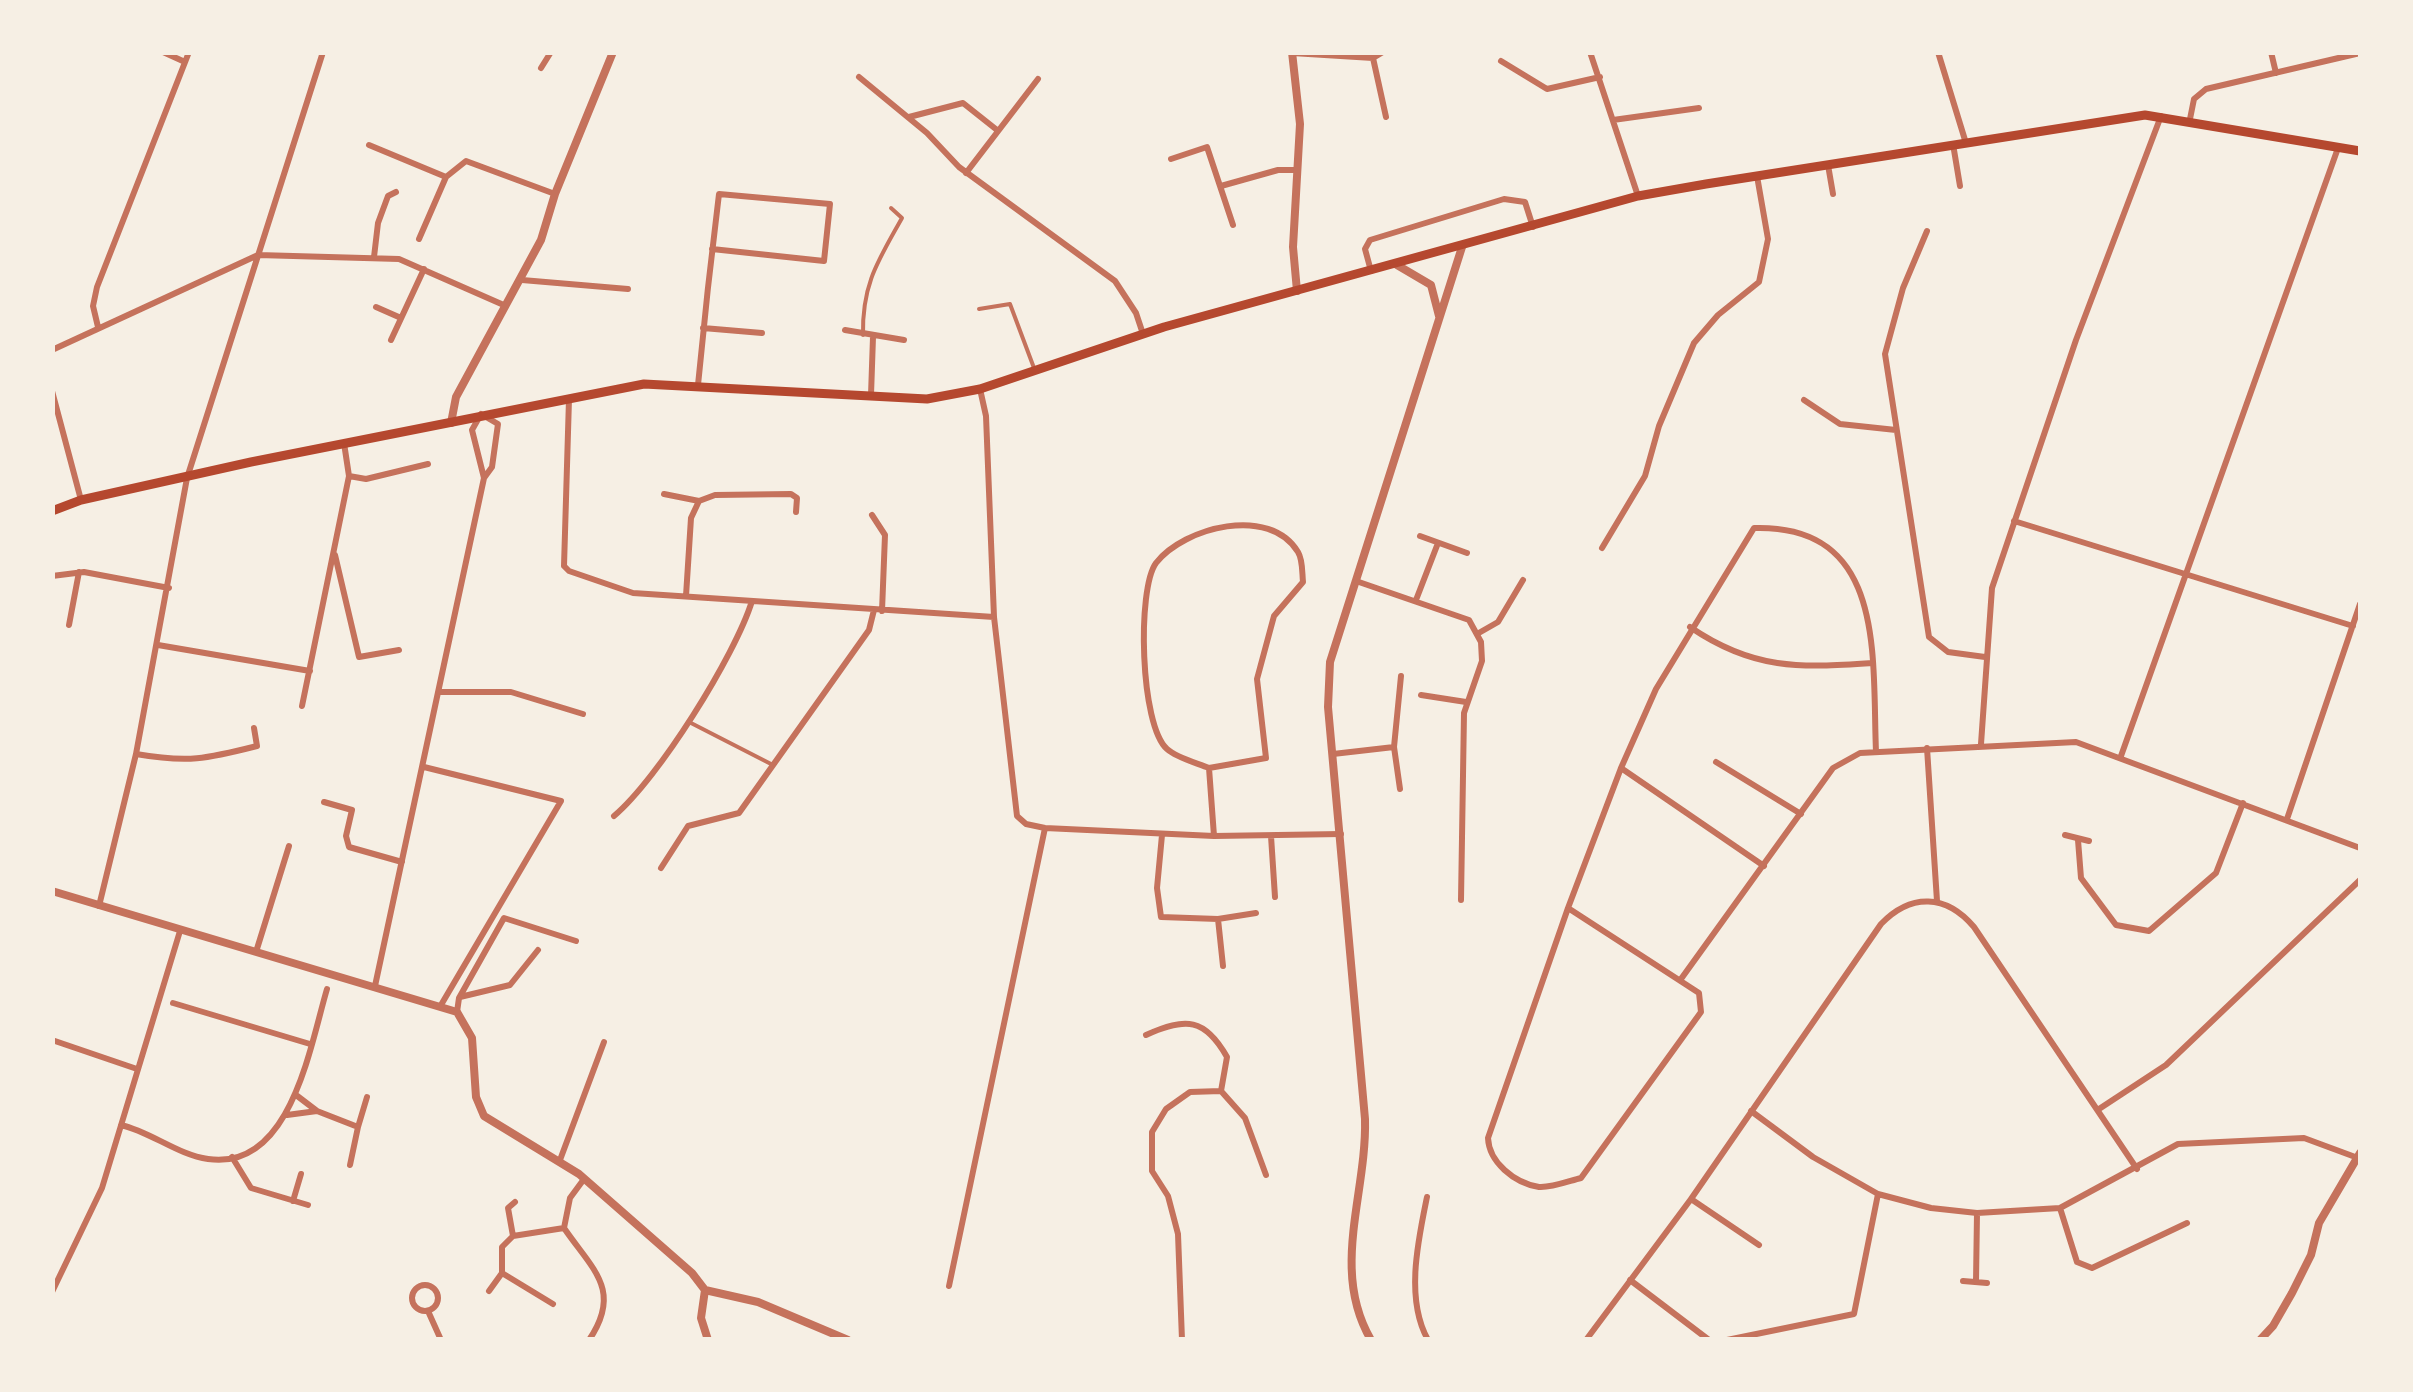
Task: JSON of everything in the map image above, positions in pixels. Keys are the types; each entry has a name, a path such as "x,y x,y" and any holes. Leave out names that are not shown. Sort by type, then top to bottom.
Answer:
{"main road":[{"path":"52,511 81,500 344,443 644,384 927,398 980,389 1143,334 1638,196 1953,142 2161,115 2360,151"}],"street":[{"path":"163,52 184,62"},
{"path":"98,326 93,306 97,287 189,52"},
{"path":"99,907 136,754 187,478 322,52"},
{"path":"541,68 551,52"},
{"path":"450,423 456,397 522,280 613,52"},
{"path":"1297,291 1296,170 1300,124 1292,53 1374,58 1383,52"},
{"path":"1590,52 1638,196"},
{"path":"1938,52 1966,140"},
{"path":"2271,52 2276,73"},
{"path":"2190,119 2194,99 2206,89 2360,53"},
{"path":"1374,58 1386,117"},
{"path":"1501,61 1547,90 1600,78"},
{"path":"858,78 966,172 1114,281 1129,301 1143,334"},
{"path":"966,172 1038,79"},
{"path":"908,118 963,102 997,130"},
{"path":"1614,120 1699,108"},
{"path":"1981,744 1992,588 2161,115"},
{"path":"1953,142 1960,186"},
{"path":"369,146 446,177"},
{"path":"1171,160 1208,147 1233,225"},
{"path":"2121,756 2338,148"},
{"path":"419,238 446,177 458,164 474,162 555,194"},
{"path":"1828,164 1833,194"},
{"path":"1221,186 1278,170 1296,170"},
{"path":"1602,548 1645,476 1659,426 1694,343 1718,315 1759,282 1768,239 1757,176"},
{"path":"374,257 378,223 388,196 396,192"},
{"path":"698,386 703,328 718,194 830,204 824,261 712,249"},
{"path":"1372,272 1365,249 1370,240 1504,199 1524,202 1533,228"},
{"path":"1927,231 1902,288 1886,354 1896,430 1929,637 1948,652 1985,657"},
{"path":"1356,1340 1370,1337 1356,1308 1350,1257 1366,1152 1333,754 1330,662 1462,247"},
{"path":"52,350 258,255 399,258 506,306"},
{"path":"1397,266 1431,285 1440,321"},
{"path":"390,340 424,269"},
{"path":"522,280 628,290"},
{"path":"376,307 401,318"},
{"path":"703,328 762,333"},
{"path":"845,330 904,340"},
{"path":"872,395 873,337"},
{"path":"980,389 986,416 994,616 1013,805 1026,824 1162,835 1341,834"},
{"path":"52,391 81,500"},
{"path":"569,399 564,566 599,584 633,593 994,616"},
{"path":"1804,400 1840,424 1896,430"},
{"path":"375,986 484,478 492,467 498,424 481,414 472,430 484,478"},
{"path":"302,706 349,476 344,443"},
{"path":"349,476 366,479 428,464"},
{"path":"664,494 699,501 715,495 791,494 797,498 796,512"},
{"path":"686,596 690,518 699,501"},
{"path":"661,868 688,826 739,813 869,630 878,610 886,536 872,515"},
{"path":"2014,521 2353,626"},
{"path":"1568,908 1699,993 1701,1012 1580,1178 1540,1187 1505,1172 1488,1153 1494,1110 1568,908 1620,768 1690,627 1754,528 1788,527 1835,552 1854,575 1870,613 1876,752"},
{"path":"1264,528 1282,533 1300,554 1303,582 1274,616 1257,679 1266,758 1209,768 1168,751 1153,730 1142,668 1152,568 1167,550 1202,532 1264,528"},
{"path":"1420,536 1467,553"},
{"path":"1416,600 1438,544"},
{"path":"333,550 359,657 399,650"},
{"path":"52,576 79,572 169,588"},
{"path":"69,625 79,572"},
{"path":"1356,580 1469,620 1477,634 1482,662 1466,702 1461,900"},
{"path":"1477,634 1498,622 1523,580"},
{"path":"614,816 636,798 687,720 744,627 752,601"},
{"path":"2287,819 2360,604"},
{"path":"1690,627 1727,652 1764,664 1872,663"},
{"path":"158,645 310,671"},
{"path":"1400,789 1394,747 1401,676"},
{"path":"440,692 510,692 582,714"},
{"path":"1421,695 1466,702"},
{"path":"136,754 201,760 257,746 254,728"},
{"path":"1681,979 1837,764 1876,752 2059,740 2121,756 2360,848"},
{"path":"1333,754 1394,747"},
{"path":"1926,748 1937,901"},
{"path":"1716,762 1802,814"},
{"path":"424,767 560,802 441,1005"},
{"path":"1209,768 1214,836"},
{"path":"1620,768 1764,866"},
{"path":"324,802 352,810 346,836 349,847 402,862"},
{"path":"2078,840 2081,878 2116,925 2149,932 2216,873 2243,802"},
{"path":"949,1286 1045,828"},
{"path":"1162,835 1157,888 1161,917 1218,919 1256,913"},
{"path":"1271,836 1275,898"},
{"path":"2065,836 2089,841"},
{"path":"256,952 289,846"},
{"path":"2099,1109 2166,1066 2360,880"},
{"path":"52,891 457,1012 472,1038 476,1097 484,1116 584,1178 692,1273 705,1290 758,1302 848,1340"},
{"path":"1586,1340 1691,1199 1881,924 1902,906 1937,901 1953,907 1974,928 2137,1169"},
{"path":"457,1012 459,998 504,918 576,941"},
{"path":"1218,919 1223,966"},
{"path":"52,1292 102,1188 180,931"},
{"path":"459,998 510,985 538,950"},
{"path":"121,1125 208,1159 232,1157 258,1144 287,1115 296,1095 327,990"},
{"path":"173,1004 310,1044"},
{"path":"1146,1035 1170,1024 1192,1023 1213,1032 1227,1058 1221,1091"},
{"path":"52,1040 137,1068"},
{"path":"560,1160 604,1042"},
{"path":"1221,1091 1245,1118 1266,1175"},
{"path":"1182,1340 1178,1234 1168,1196 1152,1170 1152,1132 1166,1109 1190,1092 1221,1091"},
{"path":"296,1095 317,1111 358,1127"},
{"path":"350,1165 367,1097"},
{"path":"287,1115 317,1111"},
{"path":"1751,1112 1813,1157 1878,1194 1931,1208 1977,1213 2060,1208 2178,1144 2304,1138 2359,1155 2320,1223 2311,1255 2292,1293 2260,1340"},
{"path":"232,1157 252,1188 308,1205"},
{"path":"294,1200 301,1174"},
{"path":"584,1178 570,1198 564,1228 604,1290 602,1318 590,1340"},
{"path":"1727,1340 1854,1314 1878,1194"},
{"path":"1427,1197 1416,1250 1416,1294 1428,1340"},
{"path":"1691,1199 1759,1245"},
{"path":"513,1236 507,1219 508,1208 515,1202"},
{"path":"2060,1208 2077,1262 2092,1268 2187,1222"},
{"path":"1976,1282 1977,1213"},
{"path":"489,1291 502,1274 502,1247 513,1236 564,1228"},
{"path":"502,1274 553,1304"},
{"path":"1630,1280 1709,1340"},
{"path":"1963,1282 1988,1283"},
{"path":"422,1286 434,1289 438,1297 428,1311 420,1310 412,1302 413,1294 422,1286"},
{"path":"705,1290 701,1318 708,1340"},
{"path":"428,1311 441,1340"}],"lane":[{"path":"863,334 862,298 902,218 891,208"},
{"path":"978,309 1010,304 1035,372"},
{"path":"687,720 776,766"}]}
